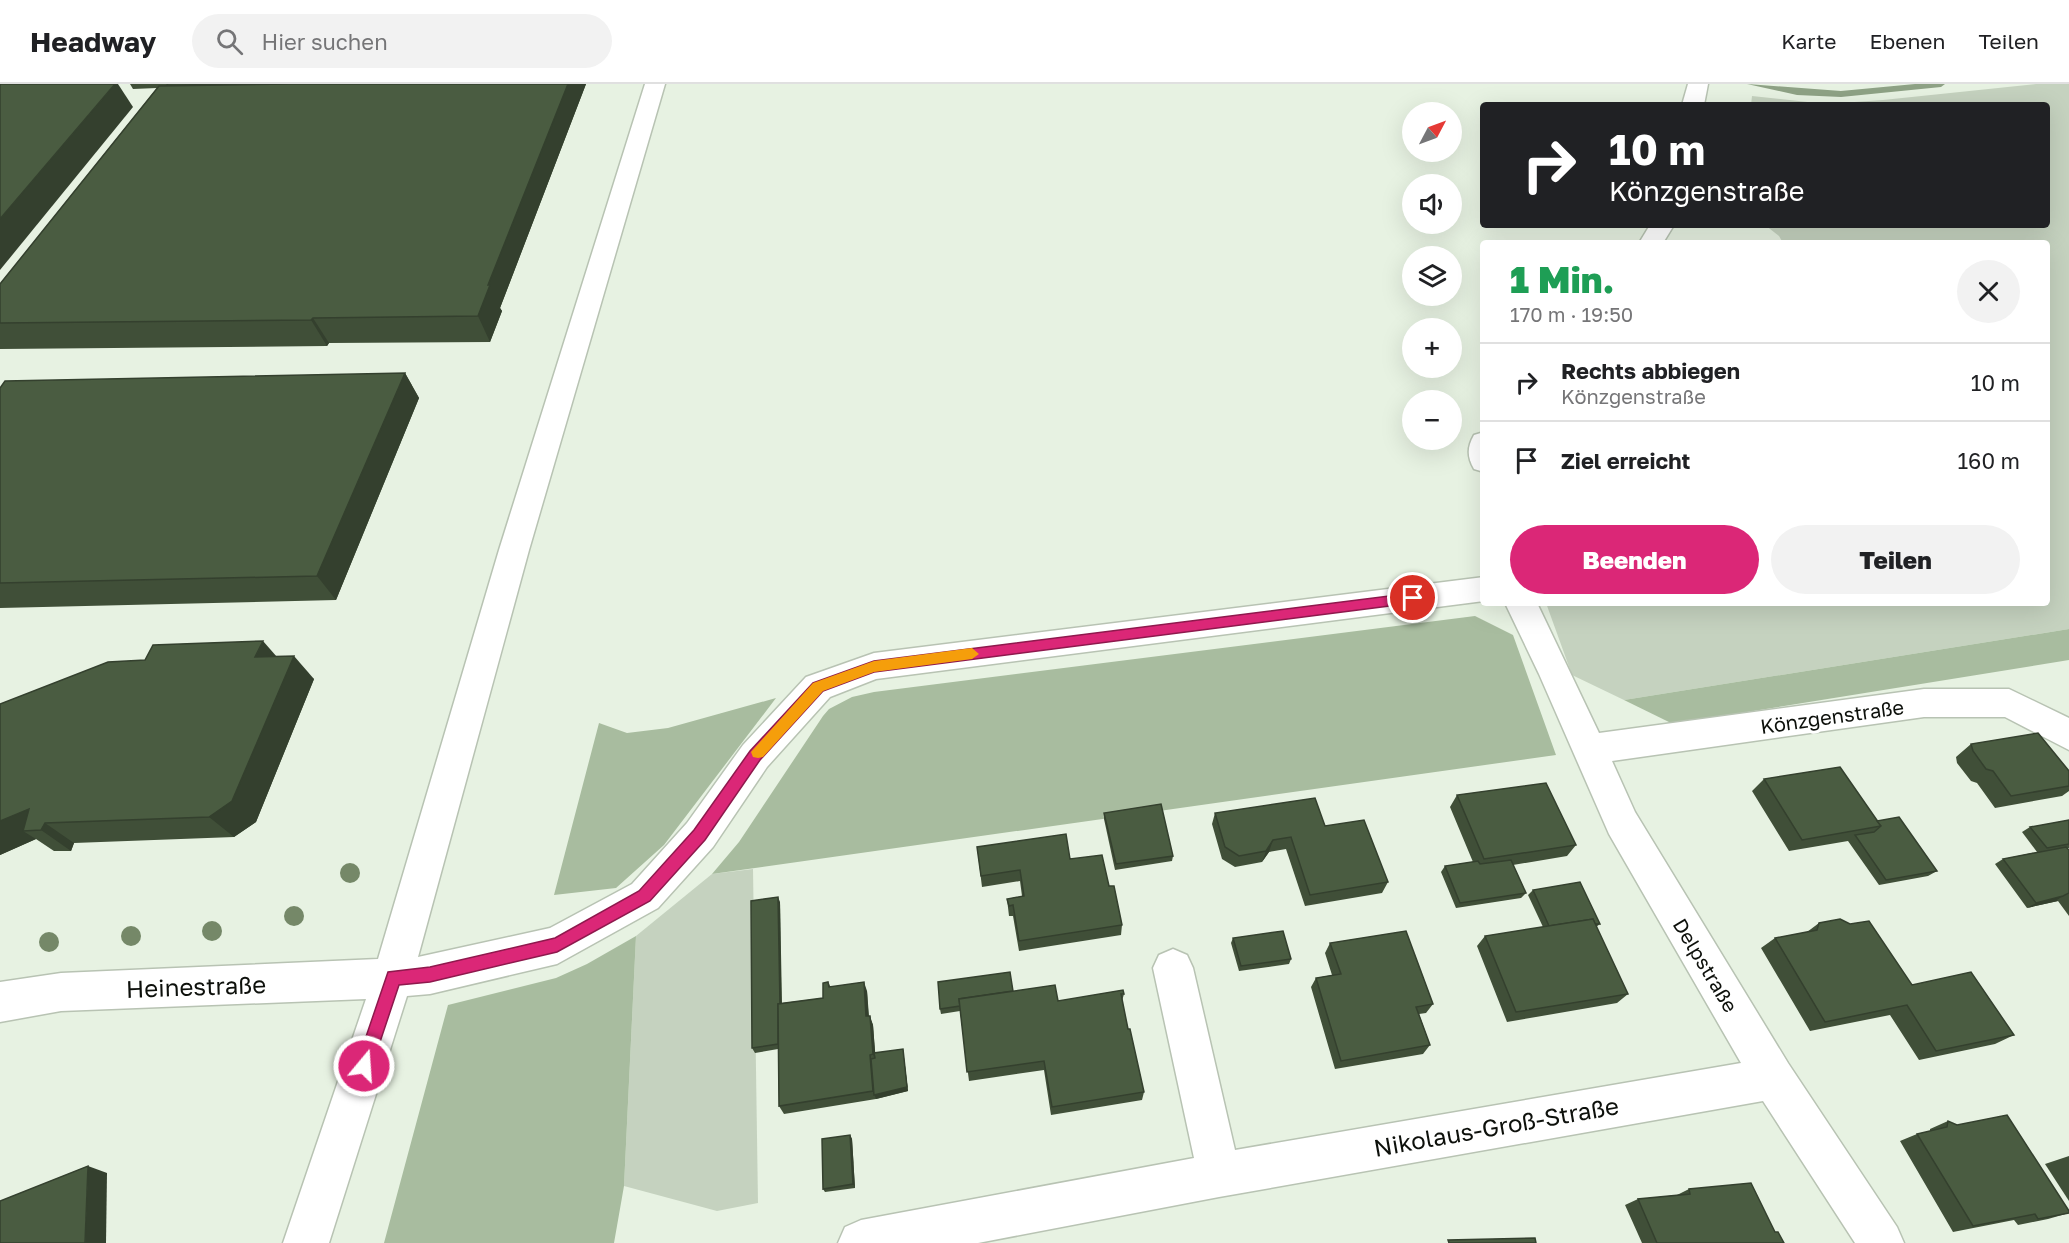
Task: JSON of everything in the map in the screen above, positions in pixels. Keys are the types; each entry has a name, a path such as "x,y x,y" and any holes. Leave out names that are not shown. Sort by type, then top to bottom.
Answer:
{"street":[{"path":"306,1243 393,977 513,550 655,84"},
{"path":"1694,102 1698,84"},
{"path":"393,977 430,975 557,945 645,896 700,835 755,756 818,687 874,666 1480,590"},
{"name":"Delpstraße","path":"1522,606 1556,674 1622,824 1773,1078 1881,1243"},
{"name":"Könzgenstraße","path":"1588,749 1924,703 2008,703 2069,735"},
{"path":"1173,968 1219,1175"},
{"name":"Heinestraße","path":"0,1002 61,992 393,977"},
{"name":"Nikolaus-Groß-Straße","path":"861,1243 1219,1175 1773,1078"}],"green space":[{"path":"2036,84 2069,84 2069,629 1624,700 1572,675 1547,606 2050,606 2050,240 1781,240 1769,228 2050,228 2050,102 1854,102"},
{"path":"1752,96 1808,102 1751,102"},
{"path":"1475,616 1513,635 1556,755 712,874 739,842 823,716 829,709 852,697 874,692"},
{"path":"2069,629 2069,660 1673,724 1624,700"},
{"path":"776,698 664,845 616,888 554,895 599,723 627,733 668,728"},
{"path":"753,869 758,1203 717,1211 624,1186 636,936 712,874"},
{"path":"636,936 624,1186 614,1243 384,1243 448,1005 556,978 587,964"}],"building":[{"path":"0,84 115,84 0,219"},
{"path":"168,84 288,84 166,86"},
{"path":"568,84 488,285 490,285 478,316 0,323 0,284 159,86"},
{"path":"405,373 317,576 0,583 0,388 5,381"},
{"path":"263,641 255,657 294,656 232,801 209,817 45,823 41,830 23,831 29,809 0,821 0,704 108,662 145,660 153,645"},
{"path":"2038,733 2069,771 2069,786 2011,796 1993,771 1986,769 1973,751 1971,744"},
{"path":"1840,767 1881,826 1802,840 1764,779"},
{"path":"1546,783 1576,845 1484,859 1457,795"},
{"path":"1315,798 1325,826 1364,820 1388,882 1310,895 1291,837 1273,840 1266,851 1239,856 1225,847 1215,813"},
{"path":"1161,804 1173,856 1116,864 1104,813"},
{"path":"1899,817 1937,871 1886,880 1855,835 1874,832 1881,826 1877,821"},
{"path":"2069,820 2069,844 2047,848 2030,827"},
{"path":"1066,834 1070,859 1102,855 1109,886 1114,886 1122,925 1019,941 1013,905 1009,906 1007,899 1024,896 1020,870 981,876 977,847"},
{"path":"2066,847 2069,850 2069,893 2036,903 2003,859"},
{"path":"1511,860 1526,893 1460,903 1445,866 1478,861 1480,864"},
{"path":"1580,882 1600,924 1595,924 1593,919 1549,926 1533,890"},
{"path":"778,897 780,1004 778,1004 778,1044 752,1048 751,901"},
{"path":"1593,919 1628,994 1516,1012 1485,936"},
{"path":"1840,919 1850,924 1869,921 1912,985 1971,972 2014,1035 1936,1051 1907,1005 1825,1022 1775,938 1817,930 1819,923"},
{"path":"1283,931 1291,959 1241,966 1233,938"},
{"path":"1406,931 1433,1004 1416,1007 1430,1045 1341,1061 1316,978 1341,974 1330,943"},
{"path":"1010,972 1013,991 959,999 960,1006 940,1009 938,982"},
{"path":"828,982 829,987 864,982 866,1016 870,1016 873,1091 779,1106 778,1004 823,998 823,983"},
{"path":"1055,985 1058,1001 1123,990 1124,994 1121,994 1128,1029 1130,1029 1144,1092 1052,1107 1044,1061 967,1072 959,999"},
{"path":"903,1049 907,1087 874,1095 871,1059 875,1058 874,1053"},
{"path":"2007,1115 2069,1213 2038,1219 2035,1214 1973,1226 1917,1134 1947,1127 1948,1121 1957,1125"},
{"path":"850,1135 853,1184 823,1189 822,1139"},
{"path":"88,1166 85,1243 0,1243 0,1201"},
{"path":"1751,1183 1775,1232 1778,1232 1784,1243 1657,1243 1638,1199 1690,1194 1689,1189"},
{"path":"1535,1238 1536,1243 1449,1243 1448,1240"}],"waterway":[{"path":"1751,84 1797,92 1841,94 1941,84"}],"slow traffic":[{"path":"758,752 818,687 874,666 972,654"}],"route":[{"path":"364,1066 393,977 430,975 557,945 645,896 700,835 755,756 818,687 874,666 1413,598"}]}
